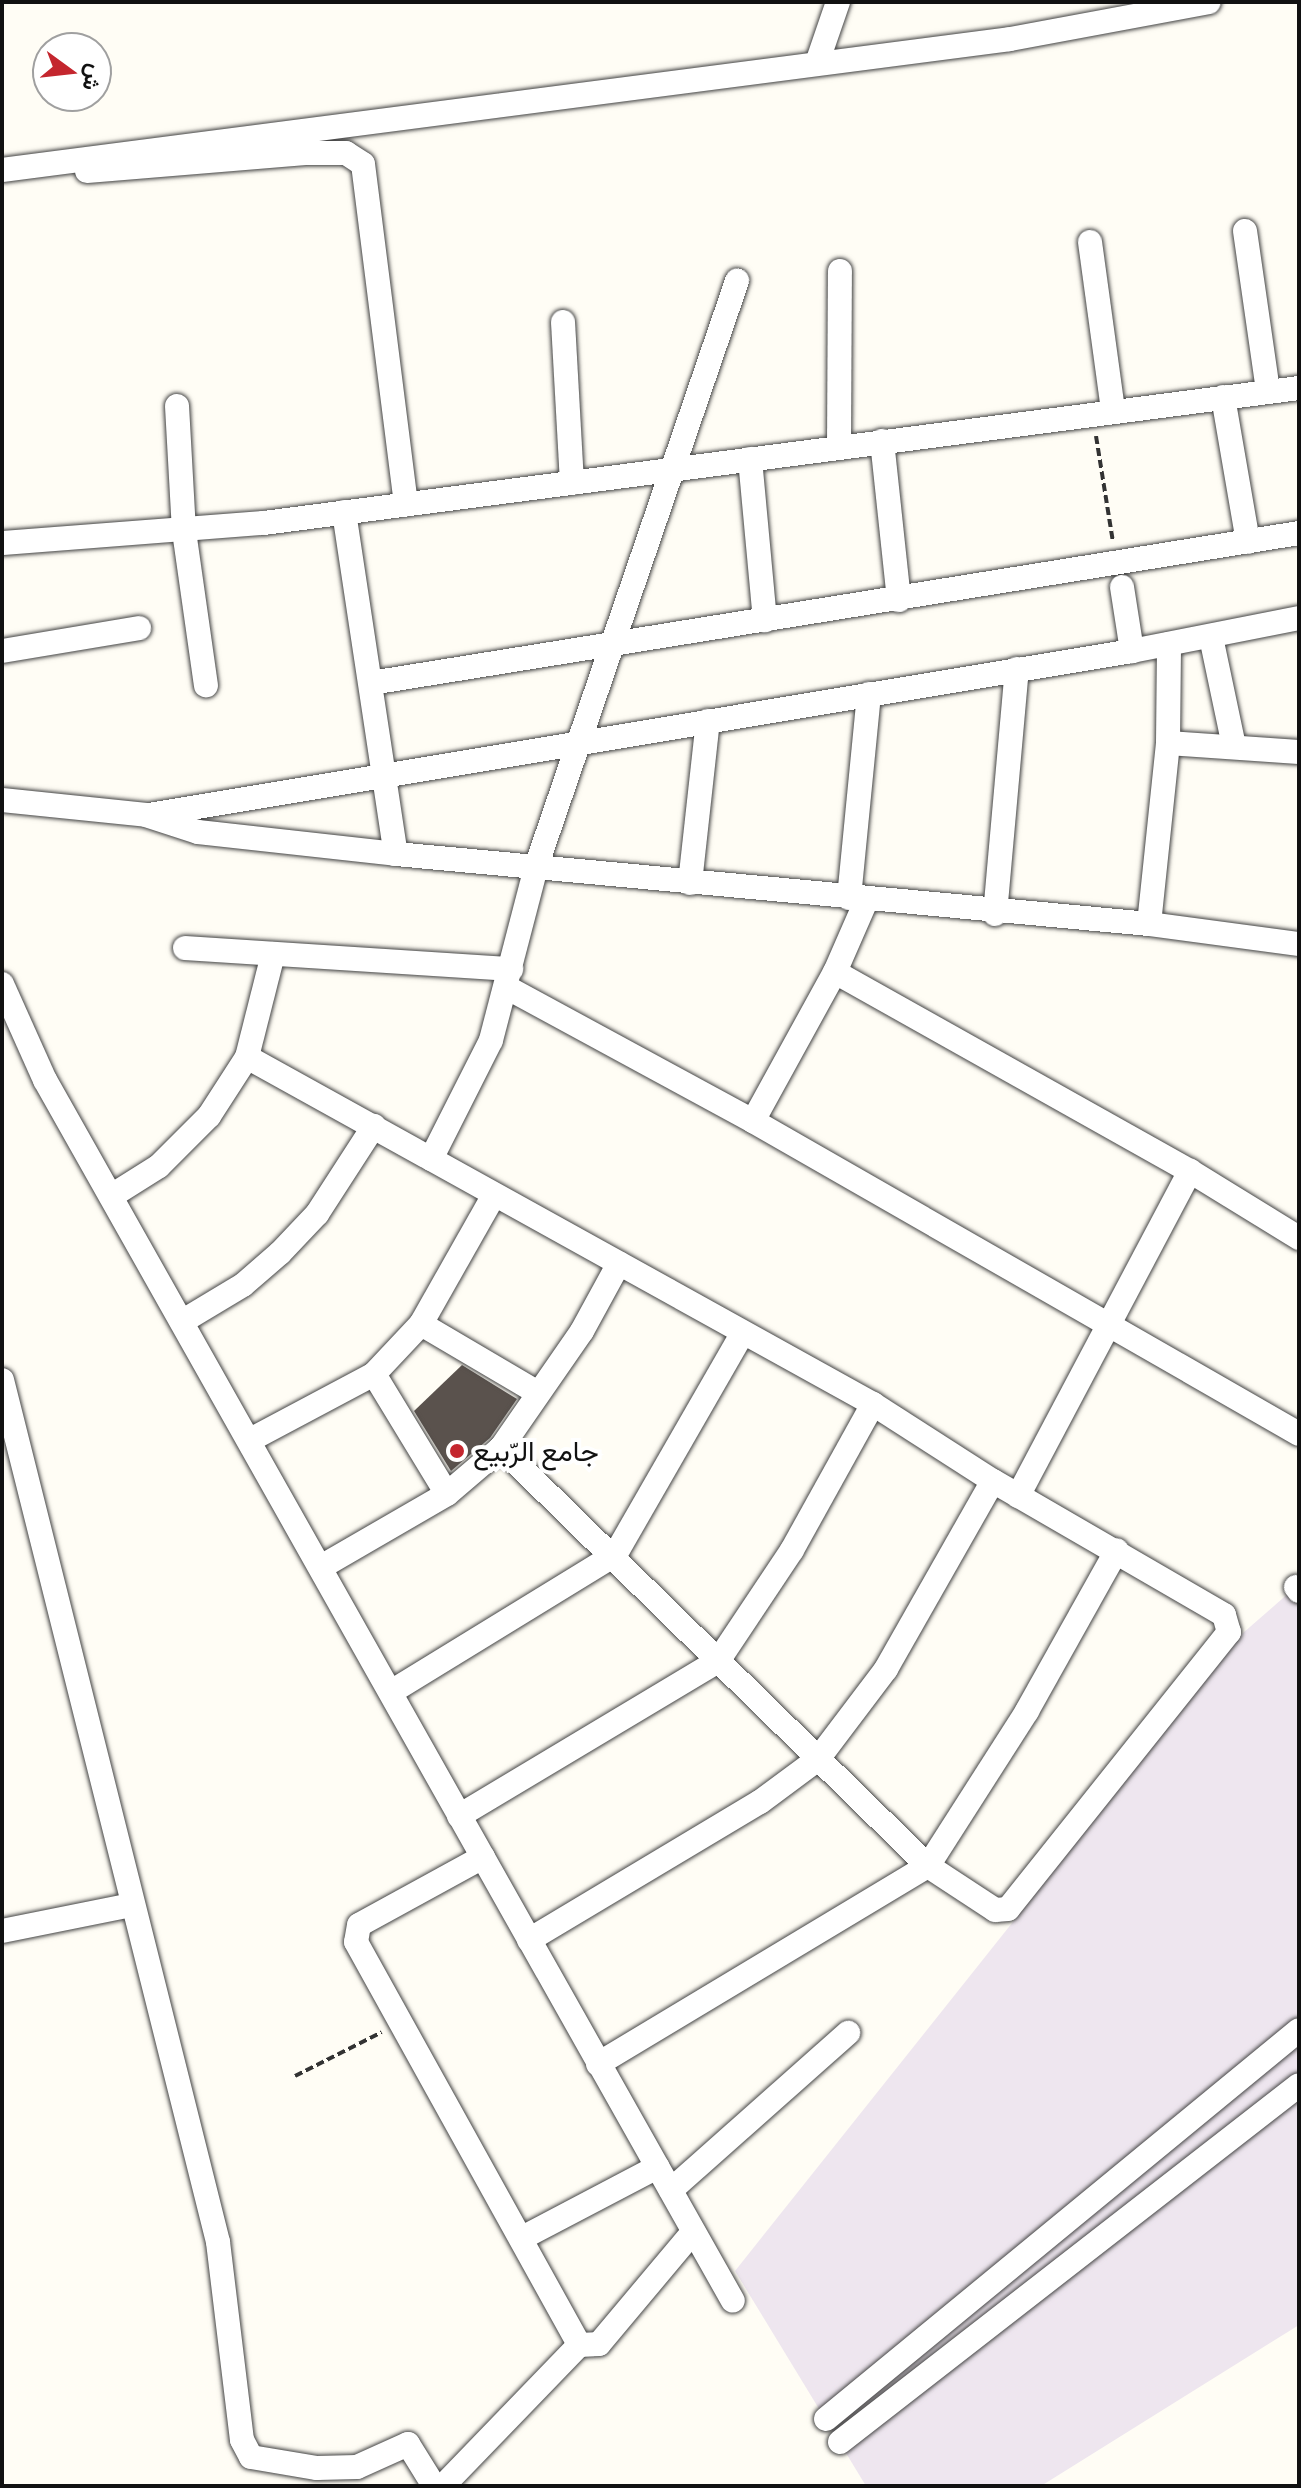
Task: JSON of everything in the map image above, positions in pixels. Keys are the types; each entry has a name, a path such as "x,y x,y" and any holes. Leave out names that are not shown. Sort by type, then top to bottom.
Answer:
{"street":[{"path":"817,63 838,2"},
{"path":"2,170 1010,39 1209,2"},
{"path":"36,165 107,173 305,153 356,157 367,177 406,504"},
{"path":"1245,231 1268,390"},
{"path":"1090,242 1103,412"},
{"path":"839,448 840,271"},
{"path":"431,1159 476,1074 509,978 536,867 609,646 737,281"},
{"path":"563,322 572,483"},
{"path":"2,543 184,531 344,512 1299,388"},
{"path":"1223,397 1248,542"},
{"path":"177,406 184,531 206,685"},
{"path":"882,441 899,600"},
{"path":"750,459 765,620"},
{"path":"344,512 396,854"},
{"path":"371,683 899,600 1119,575 1248,542 1299,533"},
{"path":"1119,575 1132,651"},
{"path":"146,815 1132,651 1299,618"},
{"path":"2,651 139,628"},
{"path":"1211,637 1234,746"},
{"path":"1149,924 1168,743 1169,644"},
{"path":"995,914 1017,669"},
{"path":"753,1121 835,972 858,899 869,694"},
{"path":"690,883 708,721"},
{"path":"1168,743 1299,752"},
{"path":"2,800 146,815 198,832 396,854 995,914 1149,924 1299,944"},
{"path":"185,948 509,978 1299,1434"},
{"path":"113,1195 159,1166 190,1139 247,1057 273,954"},
{"path":"835,972 1190,1171 1299,1238"},
{"path":"2,984 45,1080 113,1195 733,2301"},
{"path":"247,1057 873,1404 993,1481 1117,1550 1224,1615 1229,1632 1224,1643 1008,1909 995,1910 928,1866 718,1661 615,1555 501,1448"},
{"path":"183,1321 243,1285 280,1253 317,1214 374,1126"},
{"path":"1018,1496 1190,1171"},
{"path":"250,1440 374,1374 421,1324 494,1195"},
{"path":"321,1567 447,1494 501,1448 619,1263"},
{"path":"421,1324 538,1393"},
{"path":"391,1692 615,1555 742,1334"},
{"path":"374,1374 447,1494"},
{"path":"2,1380 131,1905 218,2242 242,2440 251,2457 317,2468 357,2467 408,2444 434,2486"},
{"path":"459,1816 718,1661 792,1550 873,1404"},
{"path":"529,1940 760,1802 818,1759 886,1669 993,1481"},
{"path":"598,2064 928,1866 1027,1711 1117,1550"},
{"path":"483,1857 356,1931 357,1945 579,2345"},
{"path":"2,1931 131,1905"},
{"path":"826,2419 1299,2030"},
{"path":"671,2190 848,2033"},
{"path":"840,2442 1299,2085"},
{"path":"522,2238 657,2167"},
{"path":"443,2486 579,2345 599,2344 693,2232"}],"path":[{"path":"1103,412 1119,575"},
{"path":"295,2076 402,2022"}],"shaded area":[{"path":"1299,1584 1299,2325 1041,2486 866,2486 735,2271 1243,1633"}],"building":[{"name":"جامع الرّبيع","path":"462,1365 517,1399 490,1438 451,1471 414,1411"}],"place":[{"name":"جامع الرّبيع","path":"457,1451"}]}
